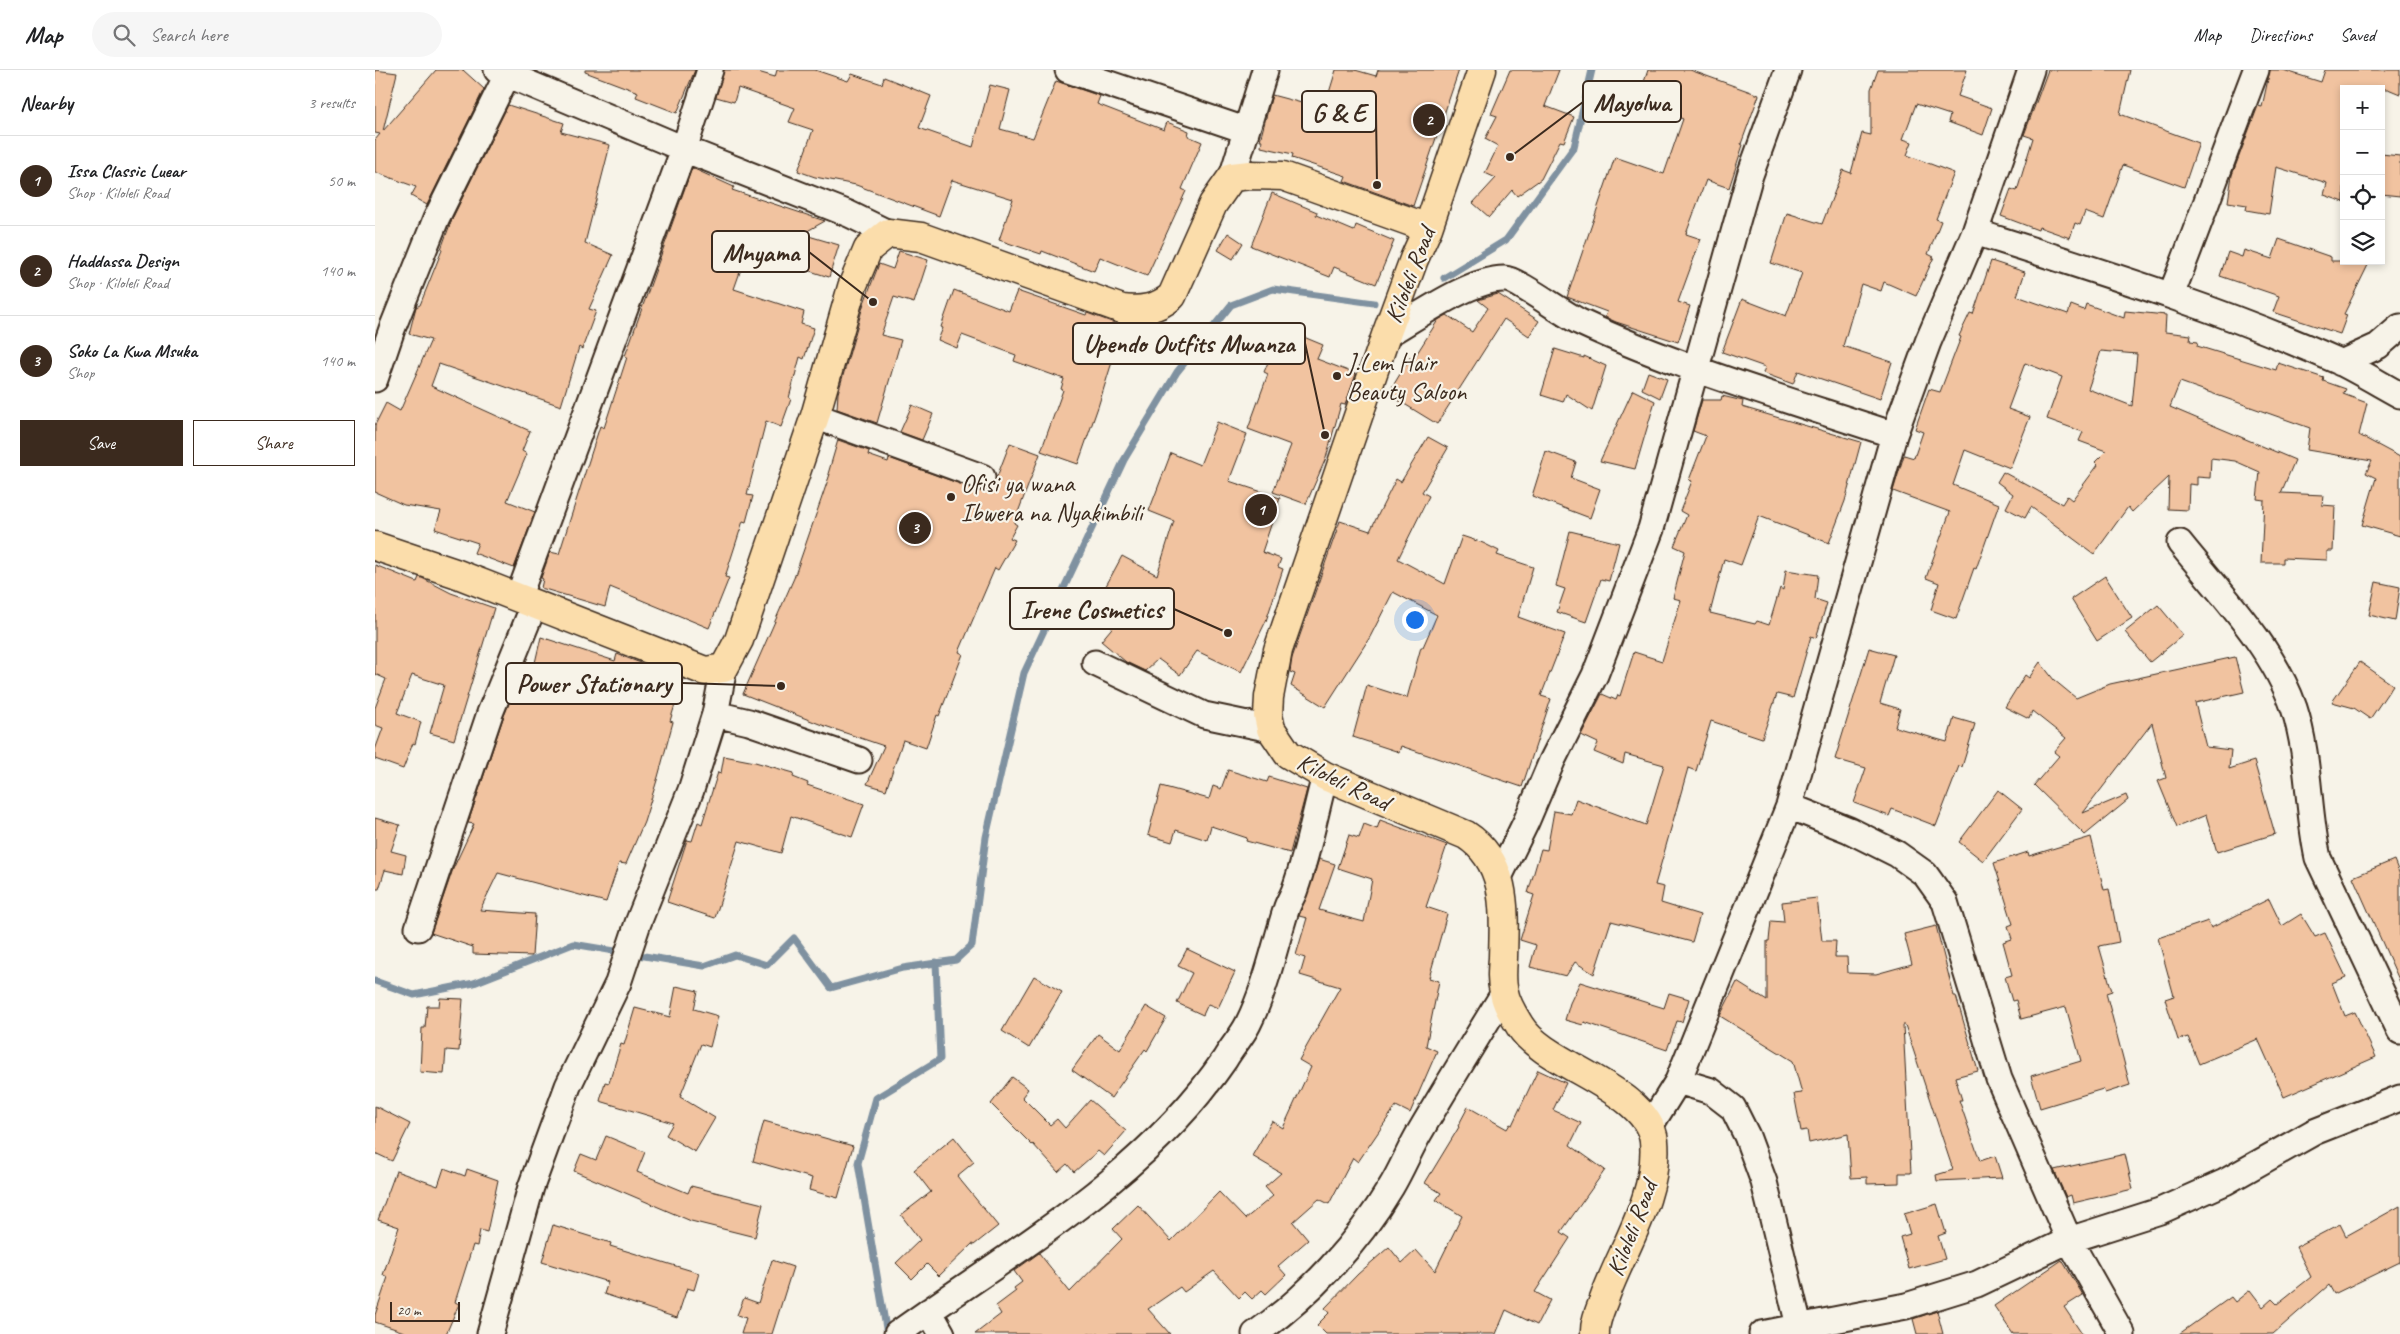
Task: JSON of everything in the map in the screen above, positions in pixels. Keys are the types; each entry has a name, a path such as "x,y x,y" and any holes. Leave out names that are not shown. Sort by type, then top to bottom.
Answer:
{"main road":[{"name":"Kiloleli Road","path":"1482,70 1428,228 1414,259 1386,335 1278,650 1269,697 1268,715 1271,729 1288,754 1325,776 1466,836 1481,845 1499,877 1503,904 1502,977 1504,993 1522,1028 1535,1041 1589,1074 1628,1103 1644,1116 1650,1126 1654,1156 1647,1195 1611,1281 1593,1333"},
{"path":"375,546 526,601 705,671 724,668 739,640 815,416 852,287 869,249 888,233 921,237 1122,309 1136,310 1162,305 1172,296 1213,204 1232,177 1250,175 1283,176 1428,228"}],"street":[{"path":"418,928 526,601 710,70"},
{"path":"1068,70 1245,130"},
{"path":"1232,177 1265,70"},
{"path":"1499,877 1526,822 1552,762 1595,676 1651,529 1750,175 1788,70"},
{"path":"1650,1126 1678,1081 1789,806 1894,435 1928,342 1975,232 2031,70"},
{"path":"2171,295 2199,226 2218,168 2256,70"},
{"path":"375,380 392,329 436,219 502,72 684,149 849,214 888,233"},
{"path":"1975,232 2171,295 2341,363 2400,395"},
{"path":"1386,335 1459,293 1489,280 1507,279 1579,322 1696,370 1894,435"},
{"path":"2341,363 2378,346 2400,328"},
{"path":"815,416 983,477"},
{"path":"2181,543 2257,640 2284,683 2294,709 2303,744 2309,782 2311,828 2318,858 2400,1031"},
{"path":"1095,663 1204,714 1271,729"},
{"path":"490,1334 531,1187 568,1086 618,983 638,923 691,790 715,714 724,668"},
{"path":"715,714 749,722 859,760"},
{"path":"897,1334 1025,1245 1094,1193 1183,1113 1209,1082 1248,1025 1272,963 1286,908 1295,890 1325,776"},
{"path":"1789,806 1849,830 1897,854 1925,874 1945,902 1999,1079 2069,1240 2123,1334"},
{"path":"1255,1334 1272,1322 1323,1275 1364,1228 1391,1186 1420,1132 1504,993"},
{"path":"1678,1081 1711,1091 1733,1108 1747,1136 1764,1182 1800,1331"},
{"path":"1762,1334 1800,1331 1905,1306 1977,1284 2069,1240 2160,1211 2225,1182 2314,1132 2400,1098"},
{"path":"929,1311 942,1334"}],"building":[{"path":"375,70 397,73 383,131 436,70 463,70 484,89 427,205 411,196 416,187 375,172 375,140 380,134 375,133"},
{"path":"585,70 695,70 677,113 636,97 638,92 585,72"},
{"path":"724,70 751,70 775,77 777,70 815,70 848,81 852,74 882,84 884,77 931,96 919,128 973,147 990,85 1010,90 1000,129 1033,138 1056,81 1100,96 1097,104 1164,130 1167,122 1189,131 1188,136 1202,142 1182,189 1186,191 1147,276 1100,257 1094,271 1042,251 1041,254 999,240 1013,199 952,180 939,216 856,185 815,177 798,171 813,130 789,122 795,108 738,88 734,102 716,97"},
{"path":"1336,70 1355,70 1376,76 1378,70 1459,70 1413,206 1344,181 1346,176 1292,158 1293,154 1261,147 1262,140 1260,140 1272,95 1324,109"},
{"path":"1510,70 1559,70 1545,106 1574,117 1564,142 1560,141 1541,179 1517,196 1512,190 1489,217 1473,203 1496,178 1485,173 1498,146 1485,139 1497,116 1491,114"},
{"path":"1648,70 1690,70 1759,95 1741,144 1743,145 1729,188 1706,180 1686,234 1701,239 1678,302 1690,306 1678,342 1616,322 1605,317 1607,312 1567,297 1615,157 1664,174 1683,119 1638,100"},
{"path":"1878,70 1967,70 1958,96 1992,108 1983,135 1948,122 1950,115 1916,104 1903,139 1912,142 1907,155 1954,173 1936,219 1941,221 1928,254 1934,257 1916,296 1884,282 1881,291 1861,284 1843,346 1892,362 1880,399 1798,371 1793,384 1763,373 1765,367 1722,352 1742,299 1786,316 1802,273 1771,263 1787,213 1822,224 1843,170 1851,173 1862,133 1871,135 1871,89"},
{"path":"2048,70 2130,70 2120,114 2199,143 2184,187 2123,165 2104,219 2085,212 2080,225 2075,223 2070,238 2039,227 2038,230 2001,216 2011,189 2017,191 2033,138 2024,135"},
{"path":"2270,70 2283,70 2321,82 2325,70 2400,70 2400,94 2385,89 2385,85 2340,85 2340,201 2324,195 2327,183 2276,167 2269,214 2246,210 2247,205 2228,202 2232,175 2258,106 2262,107"},
{"path":"508,105 564,123 561,132 610,145 585,243 613,255 589,309 596,311 582,349 579,347 561,406 439,364 431,386 530,431 522,451 527,454 507,501 535,512 514,568 474,553 478,543 435,529 441,511 404,505 375,492 375,425 386,403 400,411 431,340 409,334 416,307 420,305 452,219"},
{"path":"2385,154 2400,156 2400,196 2385,194"},
{"path":"692,168 734,187 732,190 825,221 802,234 839,245 829,277 769,258 768,260 747,252 734,289 804,312 801,324 814,328 804,359 800,357 789,398 791,399 781,427 766,421 747,495 753,496 746,522 743,521 725,577 729,578 709,628 610,587 605,607 541,588 543,579 541,578 550,552 559,554 600,426 604,428 627,357 625,356"},
{"path":"1272,193 1317,212 1316,215 1354,231 1356,225 1394,241 1376,284 1334,267 1330,277 1251,246"},
{"path":"1228,233 1243,243 1233,259 1218,250"},
{"path":"2279,239 2331,257 2331,261 2340,261 2340,265 2368,265 2344,314 2347,315 2340,334 2273,312 2279,296 2220,276 2228,252 2242,257 2244,250 2272,259"},
{"path":"899,251 928,260 914,303 894,297 881,335 901,340 877,423 837,409 838,393 864,303 879,264 893,269"},
{"path":"1991,261 2025,272 2017,296 2068,314 2071,305 2084,310 2086,304 2124,318 2125,311 2166,315 2165,332 2191,335 2190,341 2198,342 2197,346 2276,370 2278,363 2324,378 2323,381 2346,389 2343,394 2367,403 2359,435 2400,457 2400,536 2362,525 2376,478 2366,473 2372,461 2307,450 2310,428 2180,382 2170,407 2295,460 2281,493 2323,495 2322,505 2335,506 2333,551 2327,551 2327,560 2283,558 2283,563 2261,563 2264,500 2257,499 2260,472 2235,461 2211,458 2210,478 2197,477 2197,485 2189,484 2188,510 2168,509 2169,477 2132,512 2128,507 2094,554 2031,507 2025,518 2006,508 2013,494 1997,482 2003,472 2062,504 2067,496 2072,500 2098,465 2095,462 2106,451 2079,441 2083,432 2047,419 2062,377 2025,363 2008,409 2030,417 2010,468 1965,450 1953,485 1999,504 1976,569 1974,568 1956,619 1931,610 1939,583 1926,578 1950,512 1893,491 1904,455 1914,458 1923,432 1915,429 1929,389 1940,392 1961,337 1959,336 1970,313 1973,314","holes":["2101,351 2137,354 2132,406 2088,389"]},
{"path":"954,290 1009,311 1017,291 1123,326 1078,464 1041,451 1063,390 1061,389 1064,379 1014,361 1016,355 962,335 957,348 938,340"},
{"path":"1498,294 1539,321 1529,336 1504,319 1437,424 1388,394 1411,356 1414,358 1438,320 1447,315 1472,332 1488,308 1478,300"},
{"path":"1282,328 1323,345 1317,359 1356,374 1345,405 1341,404 1326,458 1306,504 1273,492 1291,445 1248,429 1268,374 1264,372"},
{"path":"1555,349 1584,358 1584,356 1606,366 1592,411 1566,394 1563,402 1541,395"},
{"path":"1648,372 1667,379 1660,398 1642,389"},
{"path":"1633,390 1655,401 1635,469 1600,461"},
{"path":"1722,396 1743,401 1742,407 1861,442 1845,501 1829,543 1759,516 1741,565 1724,559 1710,613 1755,624 1757,621 1769,625 1780,588 1783,590 1786,570 1818,575 1815,599 1827,603 1816,638 1811,636 1793,698 1777,694 1762,738 1711,721 1696,771 1688,768 1655,885 1664,887 1661,903 1700,915 1692,942 1611,921 1594,974 1575,962 1566,976 1530,967 1536,945 1520,940 1534,895 1528,893 1541,849 1547,850 1554,811 1571,814 1576,799 1646,825 1664,765 1625,754 1623,764 1594,752 1598,743 1581,735 1602,694 1616,700 1618,695 1620,696 1634,652 1662,661 1681,600 1673,598 1685,551 1674,546 1687,515 1680,511 1692,481 1689,480 1706,436 1693,431 1702,400 1721,400"},
{"path":"912,405 933,414 922,440 900,432"},
{"path":"1217,422 1247,434 1229,481 1280,498 1262,552 1281,559 1278,567 1283,569 1266,621 1241,672 1197,651 1180,675 1158,659 1145,671 1126,662 1101,641 1126,611 1100,597 1122,556 1157,575 1174,521 1149,511 1171,453 1200,465"},
{"path":"1428,437 1448,448 1422,492 1429,496 1398,559 1445,584 1462,536 1483,543 1499,551 1497,555 1533,567 1518,617 1565,634 1541,696 1551,699 1522,787 1401,746 1399,752 1353,737 1367,685 1407,698 1421,647 1423,647 1437,615 1393,592 1370,637 1325,707 1291,686 1295,674 1290,672 1292,658 1340,521 1370,531 1396,479 1401,482"},
{"path":"838,440 869,451 868,455 888,462 889,458 982,492 991,488 995,482 1010,443 1040,454 1014,523 1017,525 1010,538 1015,540 998,570 995,568 959,652 963,654 939,716 937,715 926,748 903,740 886,790 867,784 884,746 822,725 743,694 794,578 830,474 828,474"},
{"path":"1546,451 1576,462 1571,478 1600,489 1590,518 1532,496"},
{"path":"1570,531 1619,543 1609,581 1601,579 1586,622 1557,612 1565,589 1556,586"},
{"path":"375,565 417,582 419,577 422,578 451,593 494,608 454,740 430,733 444,685 412,675 397,713 421,722 415,744 413,743 403,769 375,759 375,750 383,728 375,725 375,708 386,679 375,674"},
{"path":"2105,576 2132,618 2097,641 2071,599"},
{"path":"2376,582 2400,587 2395,621 2369,615"},
{"path":"2158,605 2183,635 2150,662 2125,632"},
{"path":"541,637 615,661 617,654 683,679 670,721 673,722 658,777 644,822 626,864 619,863 606,902 498,873 480,910 535,914 532,956 473,954 473,947 431,933 453,869 474,824 468,823 503,718 520,677 531,680"},
{"path":"1869,648 1894,655 1880,703 1900,709 1895,727 1947,742 1954,718 1975,724 1962,767 1959,766 1936,826 1892,809 1889,816 1854,803 1866,768 1835,759"},
{"path":"2235,657 2244,692 2195,703 2206,747 2231,750 2229,769 2254,761 2275,834 2217,852 2206,815 2177,827 2158,781 2166,778 2152,723 2083,813 2126,795 2128,800 2085,835 2034,785 2059,756 2054,752 2066,738 2032,711 2029,719 2005,707 2025,675 2029,678 2040,662 2054,680 2076,698 2110,684"},
{"path":"2360,662 2393,685 2370,719 2354,708 2332,702"},
{"path":"724,756 794,773 793,777 808,783 807,785 864,804 852,837 791,816 781,853 739,841 715,918 667,902 687,840 692,841 698,822 702,824 718,772 721,773"},
{"path":"1228,770 1267,782 1269,777 1307,789 1290,853 1246,841 1247,838 1211,826 1207,840 1176,830 1172,842 1148,835 1161,786 1209,799 1213,786 1221,789"},
{"path":"1998,790 2022,809 1983,861 1959,842"},
{"path":"375,818 400,825 391,851 406,855 403,874 385,870 379,889 375,889"},
{"path":"1380,820 1447,845 1426,907 1447,914 1429,978 1439,981 1426,1046 1437,1051 1410,1113 1396,1106 1358,1162 1353,1158 1329,1204 1319,1199 1293,1222 1308,1240 1278,1266 1286,1275 1266,1294 1262,1290 1252,1299 1245,1292 1239,1298 1214,1271 1184,1292 1180,1287 1148,1309 1170,1334 975,1334 1001,1314 996,1306 1016,1291 1014,1288 1022,1282 1014,1271 1039,1253 1070,1292 1122,1239 1113,1229 1138,1205 1171,1241 1219,1192 1245,1219 1273,1196 1265,1187 1281,1173 1252,1156 1272,1121 1283,1128 1311,1067 1299,1060 1340,987 1300,975 1305,958 1296,955 1307,918 1299,916 1319,859 1335,864 1319,910 1364,922 1372,879 1338,868 1349,835 1359,838 1364,824 1377,829"},
{"path":"2091,837 2104,890 2109,889 2119,942 2099,946 2112,991 2106,993 2130,1085 2105,1093 2103,1089 2040,1108 2031,1076 2081,1061 2066,1007 2021,1019 2016,1000 2012,1001 2005,977 2012,975 2003,942 2012,939 2008,926 2013,924 1994,863 2028,852 2029,856"},
{"path":"2394,860 2400,875 2400,982 2353,877"},
{"path":"1817,898 1822,941 1836,941 1835,957 1847,957 1848,973 1876,974 1912,964 1904,934 1936,926 1954,996 1956,996 1978,1071 1955,1077 1962,1100 1959,1100 1980,1161 1995,1156 2002,1178 1937,1181 1936,1175 1953,1170 1905,1025 1903,1025 1911,1173 1899,1173 1899,1183 1867,1184 1867,1177 1851,1178 1848,1134 1809,1143 1807,1130 1801,1131 1794,1094 1802,1093 1793,1061 1720,1016 1737,982 1767,1001 1767,941 1769,941 1771,921 1784,922 1782,902"},
{"path":"2269,899 2282,926 2301,914 2315,937 2325,933 2346,977 2332,983 2345,1016 2355,1012 2376,1057 2284,1097 2258,1039 2199,1064 2188,1037 2178,1040 2165,999 2174,996 2158,938 2208,921 2211,928"},
{"path":"1187,949 1235,972 1218,1008 1208,1004 1203,1015 1177,1003 1192,973 1178,966"},
{"path":"1034,976 1062,992 1029,1048 1002,1031"},
{"path":"1580,982 1664,1008 1669,993 1689,999 1682,1022 1677,1021 1667,1050 1584,1022 1583,1025 1565,1020 1570,1003"},
{"path":"676,986 698,991 694,1009 718,1016 710,1047 701,1044 680,1097 715,1118 695,1152 666,1135 673,1123 600,1101 605,1082 609,1083 621,1044 624,1045 635,1008 670,1017"},
{"path":"440,998 463,999 459,1051 446,1050 444,1074 420,1072 422,1028 425,1028 427,1006 439,1006"},
{"path":"1146,1006 1166,1018 1147,1051 1145,1049 1111,1098 1072,1070 1098,1034 1120,1050"},
{"path":"1538,1070 1566,1083 1553,1110 1581,1123 1570,1145 1605,1170 1561,1232 1570,1238 1535,1292 1550,1300 1537,1325 1506,1310 1496,1334 1326,1334 1317,1325 1329,1313 1325,1308 1358,1274 1389,1247 1402,1263 1416,1250 1435,1271 1462,1216 1436,1200 1441,1193 1425,1183 1459,1127 1468,1107 1507,1129 1510,1124 1512,1125"},
{"path":"1012,1077 1028,1089 1022,1097 1050,1125 1057,1119 1065,1128 1090,1100 1126,1131 1104,1156 1098,1151 1074,1172 1067,1164 1058,1172 1033,1144 991,1104"},
{"path":"375,1106 410,1124 392,1161 375,1153"},
{"path":"764,1121 853,1146 838,1198 809,1190 812,1178 753,1161"},
{"path":"606,1136 645,1152 637,1172 688,1193 691,1186 763,1204 755,1237 691,1221 574,1171 581,1154 596,1160"},
{"path":"954,1137 974,1162 957,1176 998,1226 974,1245 972,1244 939,1276 927,1264 912,1279 896,1263 920,1240 901,1215 931,1192 914,1170"},
{"path":"2125,1154 2133,1189 2073,1203 2071,1195 2066,1197 2054,1170"},
{"path":"444,1168 465,1176 467,1169 498,1180 487,1232 480,1230 477,1246 473,1245 455,1302 459,1304 446,1334 410,1334 375,1322 375,1315 388,1277 383,1275 399,1227 378,1220 396,1171 438,1186"},
{"path":"1937,1204 1946,1233 1938,1236 1945,1259 1909,1269 1900,1237 1910,1234 1904,1214"},
{"path":"2400,1206 2400,1262 2334,1294 2329,1285 2273,1334 2179,1334 2231,1297 2235,1302 2250,1290 2263,1307 2272,1299 2277,1304 2311,1277 2296,1247 2340,1224 2346,1236"},
{"path":"553,1225 611,1243 610,1246 699,1273 694,1290 687,1288 677,1318 604,1294 608,1282 542,1262"},
{"path":"772,1260 793,1267 772,1334 741,1334 746,1318 737,1315 744,1298 758,1303"},
{"path":"2062,1260 2083,1295 2064,1307 2082,1334 2013,1334 1994,1306"},
{"path":"1937,1311 1943,1334 1917,1334 1913,1319"}],"waterway":[{"path":"1444,278 1506,240 1574,147 1592,70"},
{"path":"375,981 414,995 474,983 573,944 704,966 735,955 767,965 794,938 831,988 903,968 956,960 972,945 986,837 1024,673 1124,460 1177,372 1231,305 1273,289 1374,303"},
{"path":"887,1334 858,1163 876,1098 940,1059 936,962"}],"place":[{"name":"Haddassa Design","path":"1429,120"},
{"name":"Mayolwa","path":"1510,157"},
{"name":"G & E","path":"1377,185"},
{"name":"Mnyama","path":"873,302"},
{"name":"J.Lem Hair Beauty Saloon","path":"1337,376"},
{"name":"Upendo Outfits Mwanza","path":"1325,435"},
{"name":"Ofisi ya wana Ibwera na Nyakimbili","path":"951,497"},
{"name":"Issa Classic Luear","path":"1261,510"},
{"name":"Soko La Kwa Msuka","path":"915,528"},
{"name":"Irene Cosmetics","path":"1228,633"},
{"name":"Power Stationary","path":"781,686"}]}
